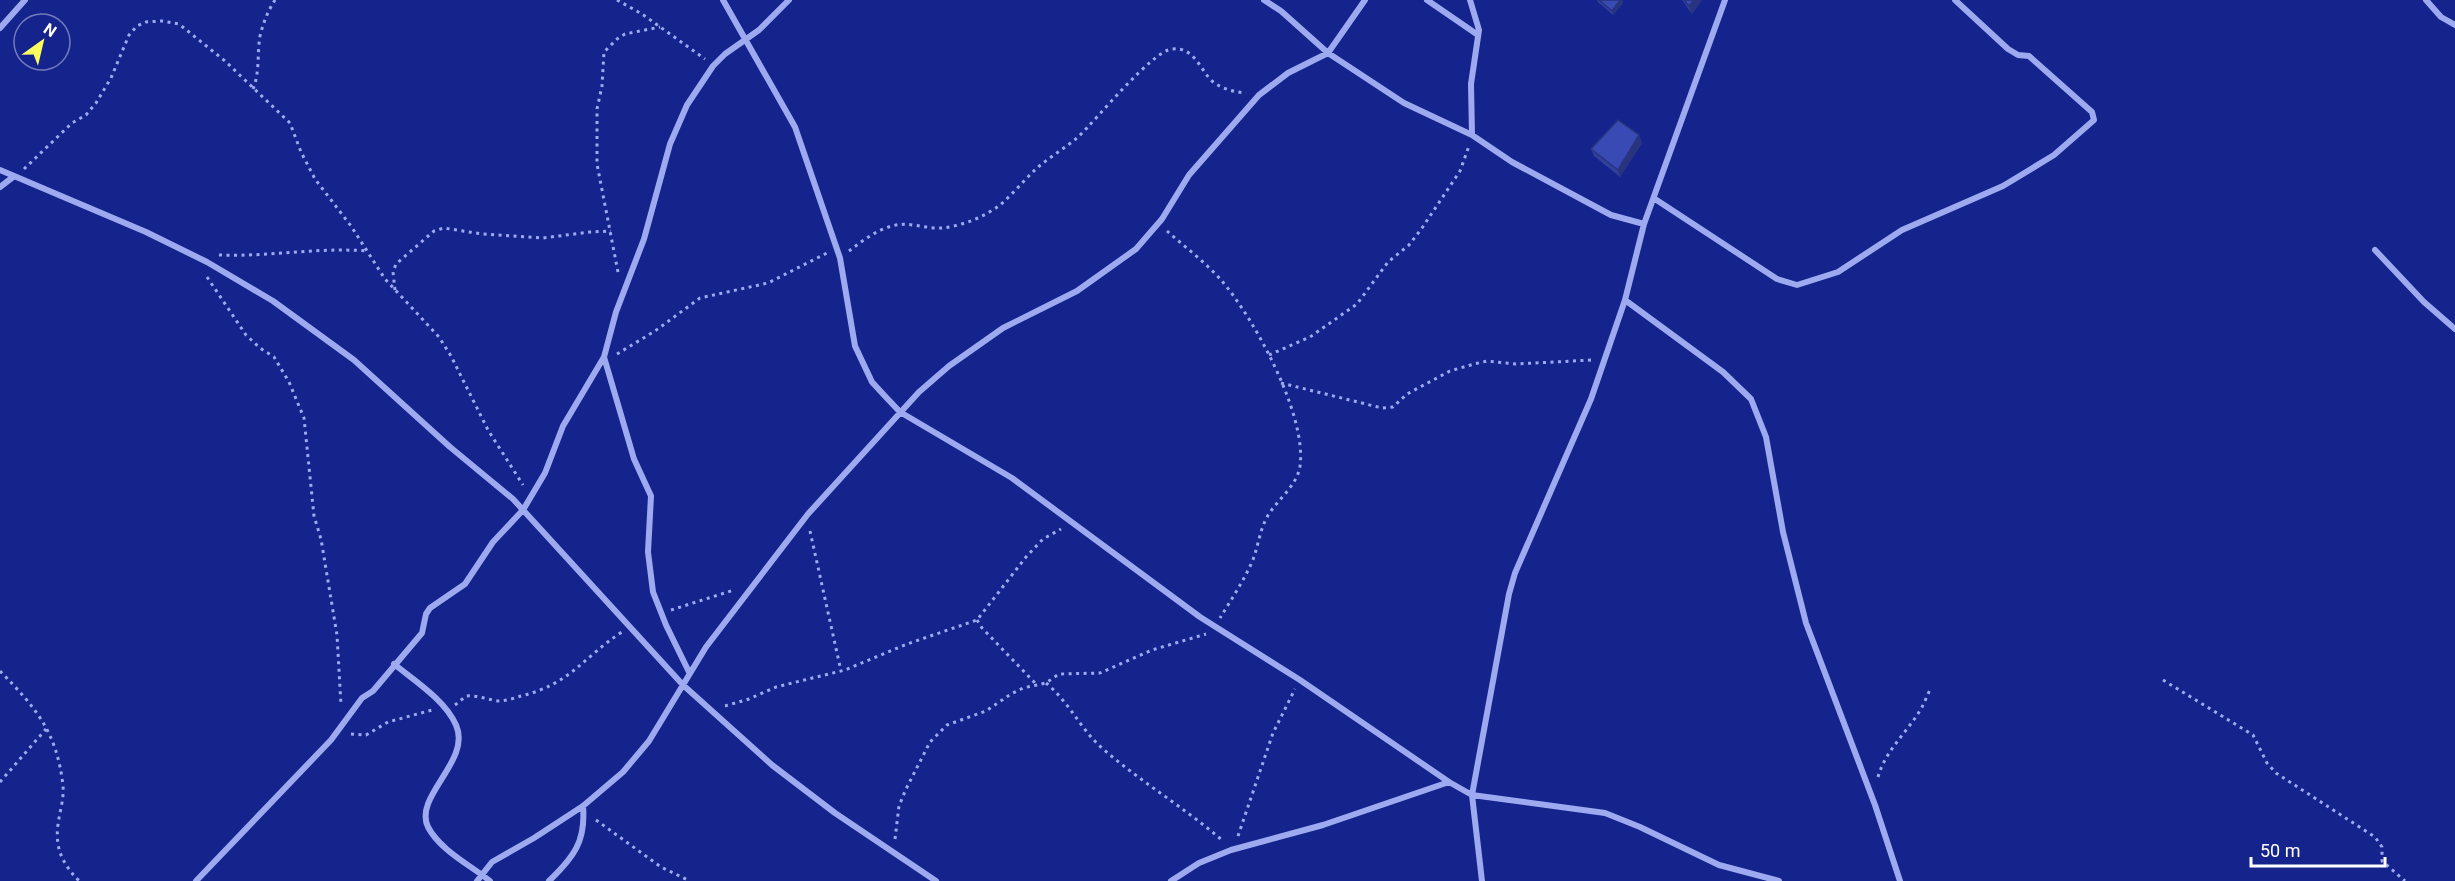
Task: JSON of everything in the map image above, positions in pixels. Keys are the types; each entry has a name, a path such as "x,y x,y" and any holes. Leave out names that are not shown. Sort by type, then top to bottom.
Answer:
{"street":[{"path":"0,28 25,0"},
{"path":"723,0 795,127 840,258 855,346 872,381 900,412 1012,478 1072,524 1215,626 1472,795 1605,813 1719,865 1779,881"},
{"path":"196,881 341,727 362,698 373,691 422,633 426,614 430,608 465,584 493,542 524,510 554,454 563,426 604,357 624,292 644,239 675,134 693,95 713,66 759,30 789,0"},
{"path":"1264,0 1281,11 1328,53 1404,103 1472,135 1512,162 1611,215 1644,224"},
{"path":"477,881 492,862 584,806 636,758 689,672 808,514 919,392 949,366 1003,328 1077,291 1136,249 1159,224 1190,175 1259,95 1288,73 1328,53 1364,3 1355,0"},
{"path":"1426,0 1478,34"},
{"path":"1470,0 1477,19 1478,34 1472,84 1472,135"},
{"path":"1482,881 1472,795 1509,594 1515,573 1591,399 1624,300 1644,224 1725,0"},
{"path":"1654,199 1776,279 1797,285 1838,272 1902,230 2002,186 2054,155 2094,120 2092,112 2029,57 2018,55 2008,49 1955,0"},
{"path":"2426,0 2441,17 2455,25"},
{"path":"0,170 136,228 190,254 273,301 354,360 524,510 561,554 683,685 772,765 805,792 936,881"},
{"path":"0,187 13,177"},
{"path":"2374,250 2424,302 2455,328"},
{"path":"1624,300 1723,372 1751,399 1766,437 1783,532 1806,623 1875,805 1900,881"},
{"path":"604,357 634,459 651,496 649,564 653,592 660,613 689,672"},
{"path":"394,664 447,710 456,725 459,736 458,745 425,815 428,825 435,836 490,881"},
{"path":"1171,881 1199,863 1233,850 1323,825 1449,782"},
{"path":"549,881 577,850 585,825 584,806"},
{"path":"1482,873 1490,881"}],"path":[{"path":"253,89 259,66 260,36 268,10 274,0"},
{"path":"617,0 660,27 713,66"},
{"path":"13,177 31,164 72,123 86,115 111,78 129,35 137,26 146,22 162,21 179,24 209,47 290,123 315,179 351,226 395,291 439,337 451,356 483,422 517,473 529,500"},
{"path":"624,292 597,164 597,109 602,86 604,52 625,34 660,27"},
{"path":"840,258 891,226 908,224 941,228 975,220 1000,205 1038,168 1077,138 1143,69 1170,49 1190,54 1203,66 1210,80 1221,87 1236,92 1259,95"},
{"path":"1269,355 1310,337 1357,304 1388,262 1409,244 1444,198 1465,161 1472,135"},
{"path":"895,851 899,806 930,742 947,725 986,711 1011,694 1046,682 1059,674 1100,673 1152,651 1209,633 1251,563 1266,519 1296,478 1300,468 1299,436 1269,355 1247,315 1219,279 1159,224"},
{"path":"395,291 393,272 396,264 434,231 444,228 482,234 543,238 611,231"},
{"path":"190,254 273,254 312,249 367,251"},
{"path":"604,357 612,358 700,298 768,283 837,249"},
{"path":"190,254 246,335 274,357 289,382 304,418 314,516 321,540 337,635 341,727 350,733 362,736 387,722 406,716 447,710 466,696 499,701 529,695 557,684 604,644 630,627"},
{"path":"1281,383 1382,408 1392,407 1407,394 1450,371 1474,364 1603,359"},
{"path":"808,514 814,554 841,671"},
{"path":"708,706 730,706 776,687 841,671 907,644 977,620 1026,557 1043,539 1072,524"},
{"path":"660,613 756,584"},
{"path":"977,620 1008,657 1036,684"},
{"path":"0,671 32,704 46,729 58,759 63,787 58,830 59,849 64,864 79,881"},
{"path":"1046,682 1069,705 1102,748 1141,781 1206,826 1233,850 1273,733 1300,680"},
{"path":"2163,680 2253,735 2267,763 2276,773 2375,837 2382,847 2382,861 2405,881"},
{"path":"1877,783 1882,763 1923,706 1930,690"},
{"path":"0,782 46,729"},
{"path":"584,806 598,821 661,867 690,881"}],"building":[{"path":"1599,0 1620,0 1612,11"},
{"path":"1684,0 1694,0 1689,6"},
{"path":"1618,120 1639,135 1618,170 1591,149"}]}
